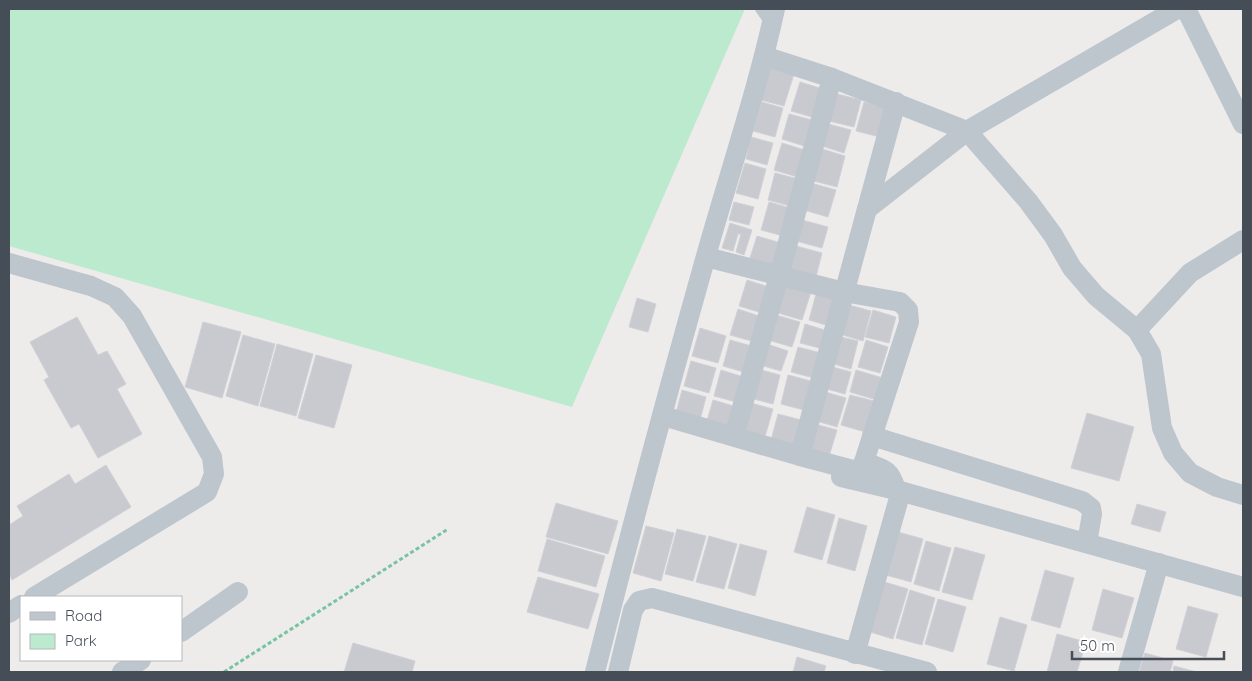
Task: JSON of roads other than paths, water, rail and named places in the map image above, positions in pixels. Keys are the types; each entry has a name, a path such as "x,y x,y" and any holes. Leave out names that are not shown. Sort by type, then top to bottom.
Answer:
{"street":[{"path":"867,209 967,131 1177,9"},
{"path":"1186,9 1243,124"},
{"path":"595,672 616,587 706,258 764,56 769,14"},
{"path":"764,56 832,78 967,131 1028,201 1053,235 1072,268 1096,296 1136,330 1151,354 1162,428 1173,453 1190,473 1217,487 1243,495"},
{"path":"734,436 832,78"},
{"path":"800,456 896,102"},
{"path":"1136,330 1190,272 1243,240"},
{"path":"663,416 800,456 861,471 909,322 908,310 900,302 844,292 706,258"},
{"path":"9,263 91,286 116,297 132,316 212,457 214,474 207,492 36,596"},
{"path":"872,436 1082,501 1091,508 1092,514 1087,543"},
{"path":"856,654 899,491 893,477 887,471 864,462"},
{"path":"826,474 899,491 1243,587"},
{"path":"1128,672 1159,563"},
{"path":"182,631 238,592"},
{"path":"618,672 633,610 639,600 652,598 926,672"},
{"path":"9,613 20,606"},
{"path":"122,672 138,661"}]}
